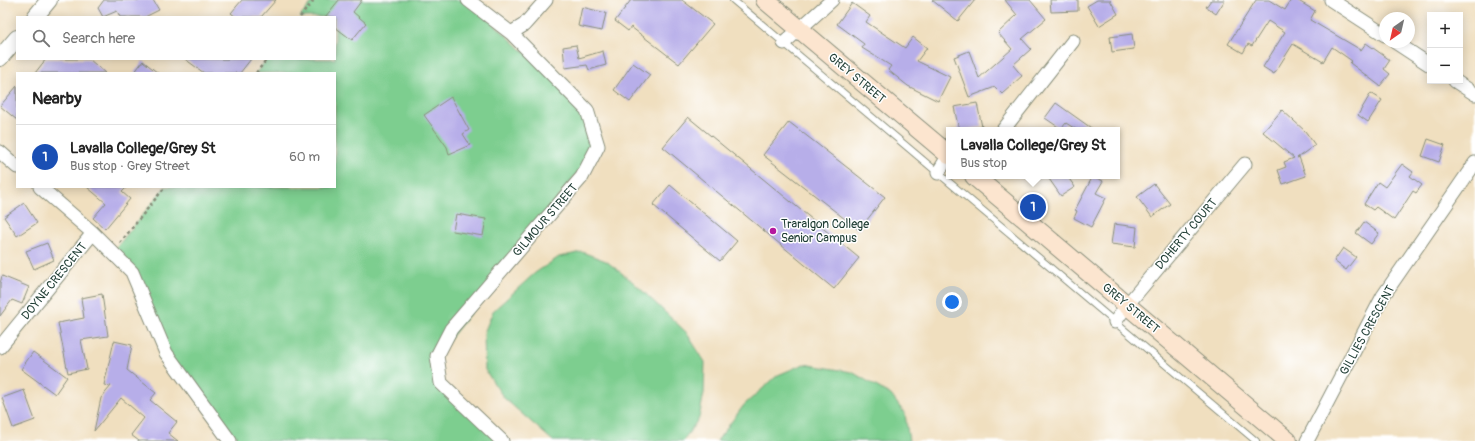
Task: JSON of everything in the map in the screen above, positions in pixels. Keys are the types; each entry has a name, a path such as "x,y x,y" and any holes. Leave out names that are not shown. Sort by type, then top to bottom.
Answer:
{"main road":[{"name":"GREY STREET","path":"766,0 946,152"},
{"name":"GREY STREET","path":"978,179 1284,440"}],"street":[{"path":"36,16 49,0"},
{"name":"GILMOUR STREET","path":"468,0 511,33 586,110 598,146 582,177 451,329 437,356 441,383 502,441"},
{"path":"511,33 524,25 546,0"},
{"path":"784,43 832,0"},
{"path":"1331,0 1379,31"},
{"path":"0,56 16,39"},
{"path":"1005,127 1073,41"},
{"path":"1404,48 1427,63"},
{"path":"1460,84 1475,94"},
{"path":"0,152 16,166"},
{"path":"938,173 946,160"},
{"name":"GILLIES CRESCENT","path":"1308,441 1383,296 1475,163"},
{"name":"DOHERTY COURT","path":"1115,322 1126,305 1245,164"},
{"path":"41,188 93,233 132,272 166,353 230,441"},
{"name":"DOYNE CRESCENT","path":"0,347 93,233"}],"lane":[{"path":"733,0 1256,441"}],"path":[{"path":"301,16 314,0"},
{"path":"257,72 266,60"},
{"path":"112,253 163,188"}],"green space":[{"path":"314,0 468,0 587,110 598,146 437,356 441,383 502,441 230,441 166,353 132,272 112,253 164,188 336,188 336,72 257,72 266,60 336,60 336,16 301,16"},
{"path":"582,252 606,261 633,282 686,332 705,362 704,393 699,418 683,441 553,441 504,398 485,370 484,333 493,311 535,273 559,257"},
{"path":"804,364 852,372 891,395 905,414 909,441 717,441 744,405 778,375"}],"building":[{"path":"104,0 153,0 159,10 147,16 120,16 117,11 102,16 98,8"},
{"path":"242,0 276,0 262,16 235,16 231,13"},
{"path":"339,0 362,0 353,12 366,23 352,40 336,28 336,16 326,16"},
{"path":"631,0 682,0 713,24 679,64 631,27 628,31 615,21"},
{"path":"932,0 975,0 958,21"},
{"path":"1005,0 1030,0 1046,19 1022,39 1031,49 1013,65 1022,76 1002,94 995,87 969,97 954,57 969,51 979,78 1012,49 998,33 1017,15"},
{"path":"1050,0 1078,0 1078,11 1051,12"},
{"path":"1097,0 1110,0 1118,14 1099,26 1087,6"},
{"path":"1211,0 1225,0 1216,14 1206,7"},
{"path":"1256,0 1269,0 1285,10 1291,0 1297,0 1315,11 1310,20 1361,50 1366,43 1390,60 1384,69 1390,74 1380,86 1350,63 1352,61 1332,47 1323,62 1293,44 1274,74 1263,67 1285,32 1268,21 1252,46 1248,44 1243,53 1228,44"},
{"path":"852,3 870,16 866,22 905,48 913,37 927,48 917,61 950,77 938,101 908,86 888,70 891,66 862,48 864,44 837,24"},
{"path":"582,7 606,13 602,31 578,26"},
{"path":"1132,34 1134,49 1112,52 1110,37"},
{"path":"576,45 579,58 603,51 606,65 589,70 587,65 565,68 563,47"},
{"path":"45,60 90,60 104,72 36,72"},
{"path":"186,60 250,60 241,72 203,72"},
{"path":"143,61 157,72 135,72"},
{"path":"633,63 650,75 630,102 614,90"},
{"path":"16,87 16,119 0,106"},
{"path":"1371,93 1382,100 1368,122 1358,115"},
{"path":"451,97 469,130 463,134 470,145 449,154 447,147 424,115"},
{"path":"977,103 982,127 958,127 954,107"},
{"path":"1056,103 1090,127 1072,127 1066,123 1063,127 1058,127 1045,118"},
{"path":"1282,110 1305,131 1315,145 1297,158 1299,157 1306,176 1283,184 1278,170 1286,167 1284,162 1294,158 1263,132"},
{"path":"688,117 859,258 834,289 663,147"},
{"path":"789,122 885,197 859,230 763,155"},
{"path":"1428,139 1445,145 1439,162 1422,156"},
{"path":"1402,164 1413,172 1410,176 1422,185 1416,193 1413,191 1394,220 1376,207 1373,210 1364,204 1378,182 1385,187"},
{"path":"1049,179 1069,179 1075,187 1061,196"},
{"path":"1091,179 1099,179 1103,181 1096,193 1106,198 1091,227 1074,218 1077,211 1075,210"},
{"path":"1154,184 1170,204 1152,217 1137,197"},
{"path":"670,185 737,241 720,261 653,205"},
{"path":"88,188 126,188 122,192 130,199 105,229 93,218 106,203"},
{"path":"24,203 37,223 17,236 4,217"},
{"path":"456,214 486,219 483,236 453,231"},
{"path":"1364,222 1379,233 1371,244 1356,233"},
{"path":"1114,224 1137,227 1135,247 1111,244"},
{"path":"47,243 54,260 34,269 26,251"},
{"path":"1343,248 1356,257 1346,270 1334,261"},
{"path":"2,276 29,287 22,304 12,300 0,316 0,283"},
{"path":"102,294 108,336 81,340 87,369 68,373 58,323 84,318 81,298"},
{"path":"114,341 132,345 127,370 156,393 150,400 177,422 168,433 178,441 139,441 131,435 144,418 121,398 94,431 101,398 111,386 104,385"},
{"path":"33,352 67,377 55,394 21,369"},
{"path":"24,390 35,420 13,428 2,398"}],"place":[{"name":"Lavalla College/Grey St","path":"1033,207"},
{"name":"Traralgon College Senior Campus","path":"773,231"}]}
